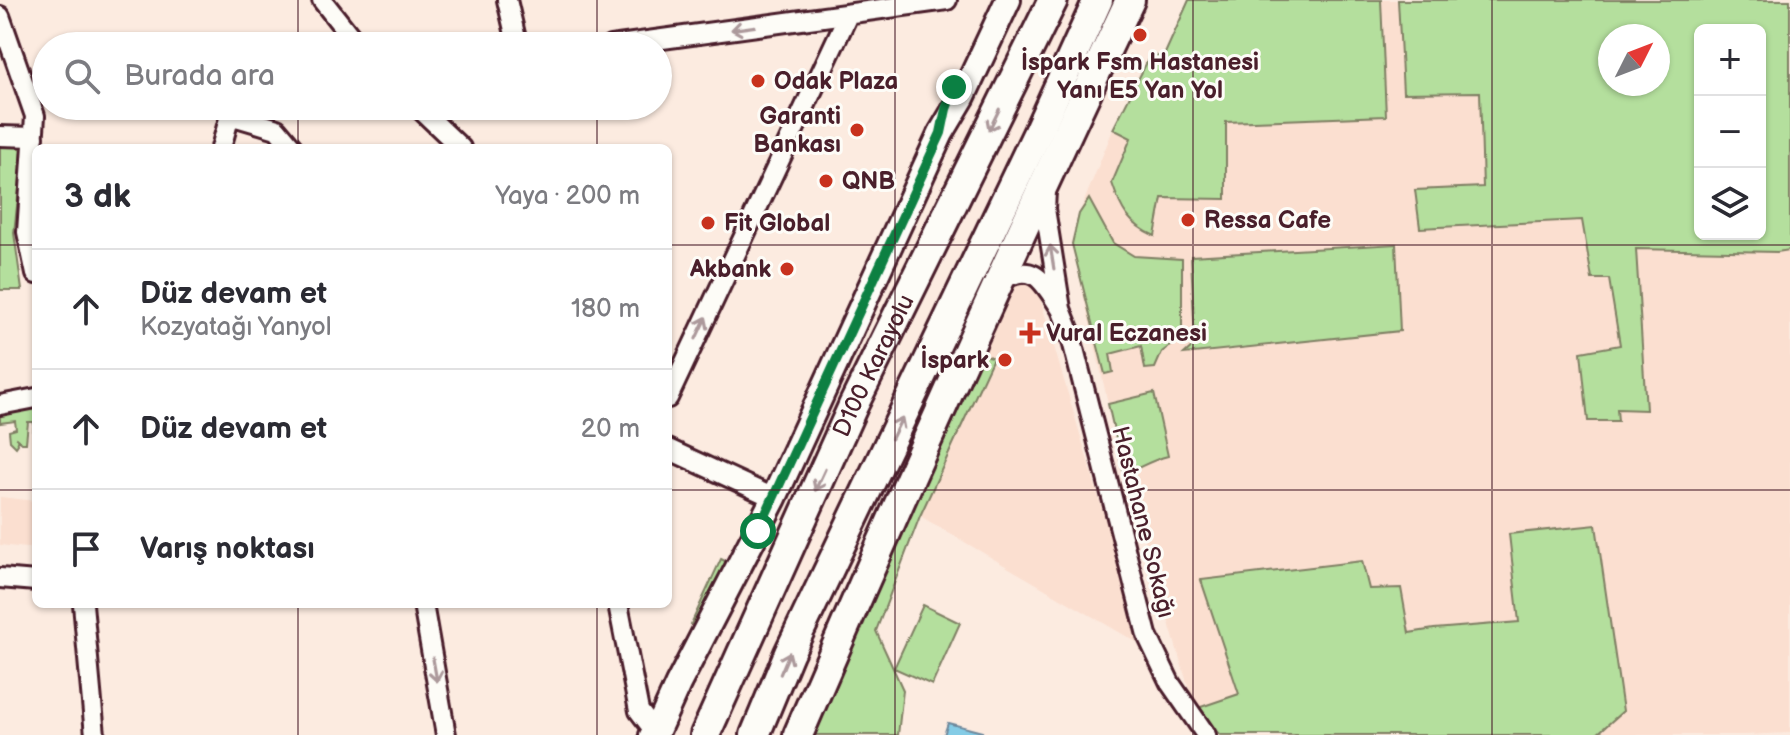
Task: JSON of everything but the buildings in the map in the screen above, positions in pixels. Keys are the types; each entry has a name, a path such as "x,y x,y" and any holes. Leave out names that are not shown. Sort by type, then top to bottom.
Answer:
{"highway":[{"name":"D100 Karayolu","path":"705,735 853,406 1053,0"},
{"name":"D100 Karayolu","path":"755,735 789,653 1098,0"},
{"path":"798,735 885,532 1130,0"},
{"path":"779,735 831,629 885,532"}],"main road":[{"path":"941,133 949,102 995,0"},
{"path":"653,734 774,498 941,133 963,96 1008,0"}],"street":[{"path":"322,0 347,32"},
{"path":"507,0 514,32"},
{"path":"672,38 947,0"},
{"path":"672,389 848,15"},
{"path":"0,16 32,107"},
{"path":"34,144 35,120"},
{"path":"222,144 229,120"},
{"path":"247,120 277,129 290,144"},
{"path":"432,120 457,144"},
{"path":"273,144 277,129"},
{"path":"0,136 34,137"},
{"name":"Hastahane Sokağı","path":"1047,176 1045,209 1061,309"},
{"path":"31,233 32,201"},
{"name":"Hastahane Sokağı","path":"1000,281 1013,273 1041,277 1061,309 1069,329 1147,635 1170,683 1206,735"},
{"path":"0,405 32,399"},
{"path":"672,451 774,498"},
{"path":"0,578 32,581"},
{"path":"83,608 95,735"},
{"path":"424,608 446,735"},
{"path":"619,608 639,711 653,734"}],"shaded area":[{"path":"1189,0 1790,0 1790,733 1220,735 1195,709 1124,474 1072,244 1079,214 1114,127 1151,54 1163,58"},
{"path":"1036,283 1143,646 920,516 993,359 974,350 1005,285"},
{"path":"0,497 32,501 32,549 0,545"}],"green space":[{"path":"1189,0 1381,0 1386,116 1226,122 1226,199 1162,198 1155,236 1132,221 1115,193 1112,183 1131,138 1113,129 1151,54 1163,58"},
{"path":"1398,0 1790,0 1790,250 1636,249 1646,410 1617,409 1618,421 1588,421 1581,352 1620,345 1609,279 1592,279 1582,220 1420,228 1415,190 1483,187 1480,92 1403,93"},
{"path":"0,142 24,143 14,233 22,290 0,290"},
{"path":"1089,199 1113,243 1134,256 1182,259 1182,337 1162,352 1155,368 1145,369 1141,346 1110,354 1113,372 1105,374 1072,244 1079,214"},
{"path":"1396,244 1400,331 1184,354 1195,344 1191,256"},
{"path":"974,350 993,358 920,516 876,631 903,690 898,735 806,735"},
{"path":"1154,393 1168,456 1124,474 1108,404"},
{"path":"32,405 32,422 28,422 26,443 17,439 16,447 10,441 9,431 16,429 15,421 0,423 0,409"},
{"path":"1596,525 1623,711 1596,735 1220,735 1195,709 1239,694 1201,580 1362,561 1369,589 1401,588 1409,633 1519,622 1509,534"},
{"path":"721,559 727,562 696,627 691,624"},
{"path":"923,605 960,623 932,685 894,668"}],"water":[{"path":"948,723 982,732 981,735 944,735"}],"place":[{"name":"İspark Fsm Hastanesi Yanı E5 Yan Yol","path":"1140,35"},
{"name":"Odak Plaza","path":"758,81"},
{"name":"Garanti Bankası","path":"857,130"},
{"name":"QNB","path":"826,181"},
{"name":"Ressa Cafe","path":"1188,220"},
{"name":"Fit Global","path":"708,223"},
{"name":"Akbank","path":"787,269"},
{"name":"Vural Eczanesi","path":"1030,333"},
{"name":"İspark","path":"1005,360"}],"route":[{"path":"758,531 941,133 954,87"}]}
